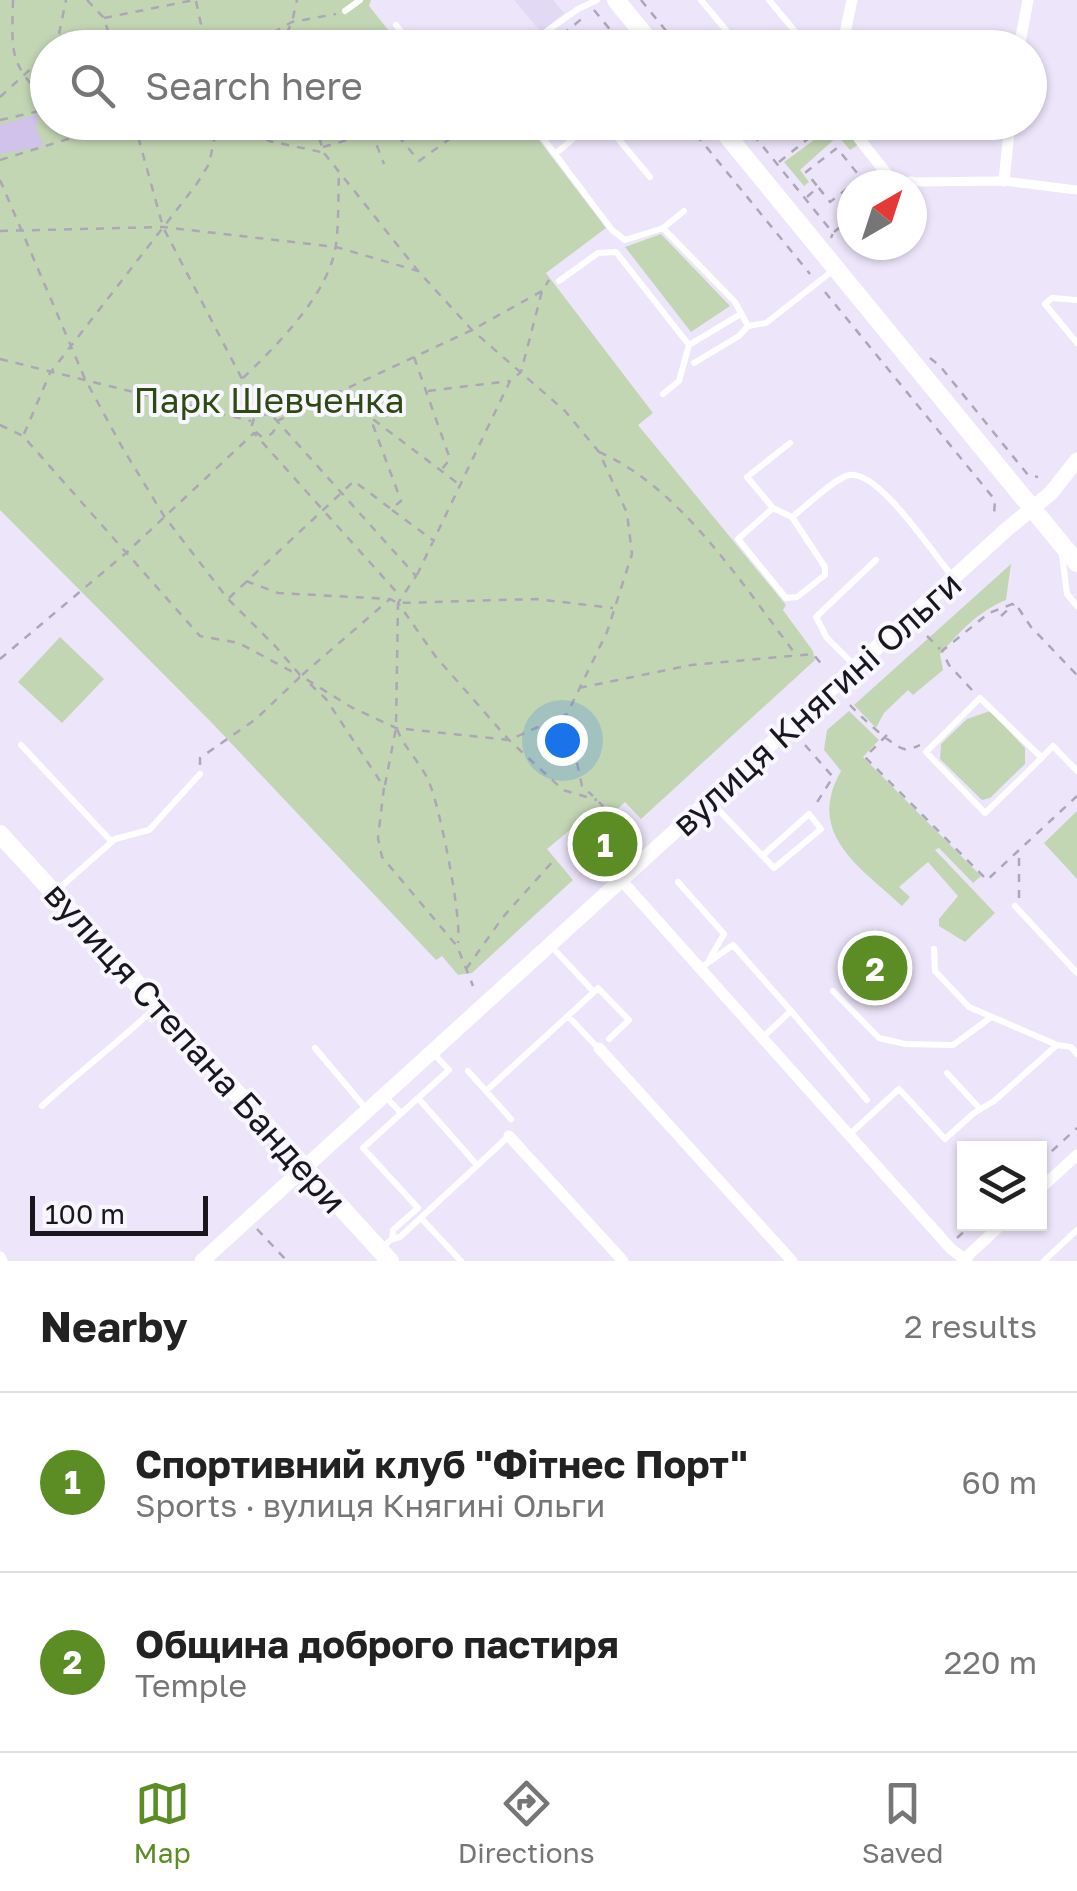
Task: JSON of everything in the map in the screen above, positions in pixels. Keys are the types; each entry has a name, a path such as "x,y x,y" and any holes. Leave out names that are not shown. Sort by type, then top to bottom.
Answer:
{"main road":[{"path":"616,0 640,30"},
{"path":"731,140 1077,563"},
{"name":"вулиця Степана Бандери","path":"0,834 304,1167 387,1250"}],"street":[{"path":"846,30 852,0"},
{"path":"1022,30 1028,0"},
{"path":"860,140 884,170"},
{"path":"1004,180 1008,140"},
{"path":"927,182 1004,180 1077,190"},
{"name":"вулиця Княгині Ольги","path":"202,1261 1051,493 1077,460"},
{"path":"622,880 705,964 763,1037 951,1249 964,1260 995,1231"},
{"path":"604,1044 792,1261"},
{"path":"509,1136 623,1261"},
{"path":"1047,1182 1077,1154"}],"lane":[{"path":"345,11 360,0"},
{"path":"701,0 726,30"},
{"path":"769,0 795,30"},
{"path":"548,30 578,9 594,5"},
{"path":"396,25 400,30"},
{"path":"544,140 612,230 625,240"},
{"path":"555,154 572,140"},
{"path":"619,140 650,177"},
{"path":"559,282 598,253 616,252 625,240 663,228 684,211"},
{"path":"663,228 734,302 748,326"},
{"path":"616,252 688,344"},
{"path":"694,363 739,336 748,326 766,323 835,269"},
{"path":"1077,300 1052,298 1044,304 1077,343"},
{"path":"663,394 679,381 688,344 739,315"},
{"path":"773,508 738,539 786,598 797,597 824,576 825,567 792,517 773,508 747,477 790,443"},
{"path":"792,517 846,475 859,475 885,492 954,579"},
{"path":"1060,544 1067,594 1077,606"},
{"path":"856,668 827,638 816,617 876,560"},
{"path":"1042,758 983,696 926,752 985,813 1042,758 1054,746 1077,771"},
{"path":"22,745 112,842"},
{"path":"1068,762 1077,753"},
{"path":"54,893 112,842 149,830 200,774"},
{"path":"710,801 762,856 774,868 821,829 809,814 762,856"},
{"path":"678,882 724,934 705,964"},
{"path":"1017,908 1077,973"},
{"path":"705,964 733,945 867,1100"},
{"path":"550,946 594,992"},
{"path":"934,948 934,971 969,1008 1058,1046 1072,1047 1077,1054"},
{"path":"486,1091 598,988 628,1020 604,1044 568,1016"},
{"path":"833,991 879,1038 905,1044 953,1046 990,1018"},
{"path":"42,1106 96,1057 109,1052 157,1006"},
{"path":"763,1037 791,1012"},
{"path":"850,1134 899,1089 945,1139 1058,1046"},
{"path":"316,1048 368,1111"},
{"path":"387,1250 393,1230 418,1208 363,1148 448,1070 432,1052"},
{"path":"468,1071 512,1119"},
{"path":"947,1073 980,1110"},
{"path":"385,1095 402,1113"},
{"path":"418,1098 477,1165"},
{"path":"387,1250 509,1136"},
{"path":"420,1218 461,1261"},
{"path":"1044,1261 1077,1230"}],"path":[{"path":"13,0 12,50 22,77 30,84"},
{"path":"60,30 66,0"},
{"path":"86,0 104,18 108,30"},
{"path":"104,18 195,0 202,30"},
{"path":"288,30 297,0"},
{"path":"641,0 665,30"},
{"path":"567,30 594,5 612,30"},
{"path":"278,30 292,22 318,20 345,11"},
{"path":"0,98 30,70"},
{"path":"0,120 30,113"},
{"path":"0,160 65,140"},
{"path":"139,140 163,227 242,380 263,412 276,421 416,576"},
{"path":"23,436 50,372 209,164 214,140"},
{"path":"267,140 324,153"},
{"path":"0,425 23,436 200,636 240,643 350,708 396,728 509,740 566,714 607,632 632,554 627,513 598,452 565,412 472,330 419,272 324,153 320,140"},
{"path":"322,147 347,140"},
{"path":"375,140 384,164"},
{"path":"402,140 419,161 448,140"},
{"path":"701,140 995,500 994,514"},
{"path":"758,140 834,233"},
{"path":"777,163 806,140"},
{"path":"837,148 860,178 830,202 818,188 806,172 837,148"},
{"path":"242,380 302,317 336,248 339,171"},
{"path":"0,180 85,379 164,516 228,600 326,699 384,787"},
{"path":"806,198 818,188"},
{"path":"0,230 163,227 336,248 419,272"},
{"path":"830,242 837,230"},
{"path":"276,421 472,330 542,291 522,372"},
{"path":"414,357 450,459 441,470"},
{"path":"929,358 1028,476 1038,477"},
{"path":"0,360 251,421"},
{"path":"457,946 382,857 378,838 396,728 398,603 436,542 510,381 522,372"},
{"path":"426,392 510,381"},
{"path":"329,396 370,416 461,486"},
{"path":"251,421 263,412"},
{"path":"370,416 401,501 391,509"},
{"path":"251,421 254,433 402,598"},
{"path":"254,433 268,436 276,429 276,421"},
{"path":"0,659 126,553 254,433"},
{"path":"598,452 624,462 649,480 729,568 798,656"},
{"path":"228,600 354,481 436,542"},
{"path":"246,581 278,593 390,599 398,603 536,599 614,608"},
{"path":"200,774 200,758 256,720 390,599"},
{"path":"398,603 436,657 509,740 563,790 597,800"},
{"path":"1000,616 1015,603"},
{"path":"942,652 989,612 1015,603"},
{"path":"1015,603 1031,627 1077,675"},
{"path":"927,636 949,665 983,696"},
{"path":"579,688 691,665 813,654 824,667"},
{"path":"850,705 874,731 887,736 899,748 908,750 919,744 926,752"},
{"path":"566,714 582,786 634,840"},
{"path":"396,728 418,758 431,786 456,916 457,946 473,986"},
{"path":"887,736 864,756 987,880 1077,796"},
{"path":"805,745 833,777 809,814"},
{"path":"1017,908 1020,850"},
{"path":"465,970 503,917 554,860"},
{"path":"1047,1156 1077,1128"},
{"path":"256,1229 286,1261"}],"shaded area":[{"path":"514,0 553,0 564,13 539,30"},
{"path":"30,117 30,140 41,140 44,146 0,154 0,125"}],"green space":[{"name":"Парк Шевченка","path":"0,0 371,0 369,6 388,30 30,30 30,140 539,140 606,228 546,273 653,413 638,425 786,605 783,610 813,651 815,660 641,819 625,802 605,821 594,810 547,849 573,880 472,973 458,975 442,956 436,960 212,723 0,510"},
{"path":"814,140 834,140 800,170 809,182 804,186 784,162"},
{"path":"841,140 859,144 850,150"},
{"path":"661,234 730,306 691,332 625,247"},
{"path":"1011,564 1006,600 986,610 962,630 940,654 943,670 913,695 908,690 884,713 876,728 854,705"},
{"path":"60,637 104,679 62,723 18,682"},
{"path":"849,711 879,740 863,757 981,876 973,883 939,848 935,850 995,913 965,942 939,926 939,919 958,896 928,862 899,887 910,897 902,906 855,863 833,831 829,813 841,771 824,750 827,730"},
{"path":"990,711 1025,748 1025,764 990,798 982,800 940,759 941,744 967,719"},
{"path":"1077,811 1077,879 1044,843"}],"place":[{"name":"Спортивний клуб \"Фітнес Порт\"","path":"605,844"},
{"name":"Община доброго пастиря","path":"875,968"}]}
